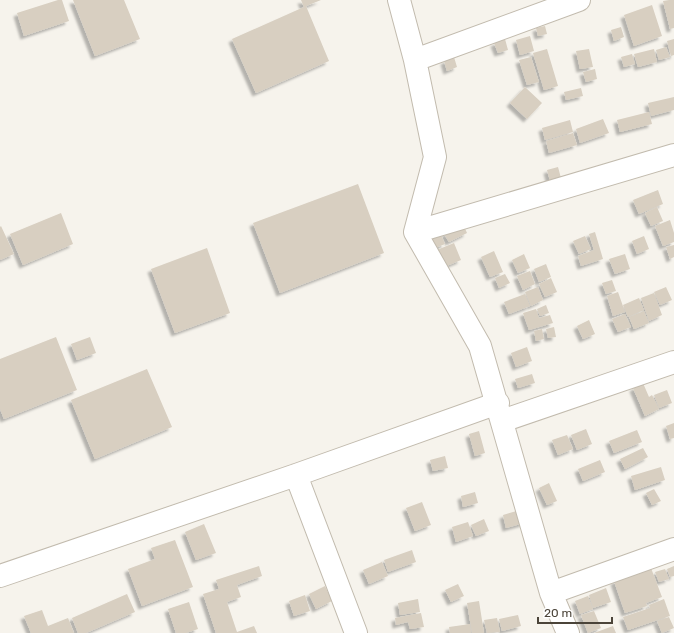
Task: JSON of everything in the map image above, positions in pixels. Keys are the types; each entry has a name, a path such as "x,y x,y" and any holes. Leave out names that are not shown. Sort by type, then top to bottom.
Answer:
{"street":[{"path":"399,0 415,60 435,158 415,232 480,346 552,593 568,633"},
{"path":"415,60 579,0"},
{"path":"415,232 674,155"},
{"path":"0,576 296,474 500,412 674,362"},
{"path":"296,474 356,633"},
{"path":"552,593 674,549"}],"building":[{"path":"62,0 69,21 24,36 17,13"},
{"path":"73,0 124,0 140,39 95,56"},
{"path":"301,0 321,0 306,6 329,61 256,93 232,39 304,7"},
{"path":"674,0 674,28 670,29 663,1"},
{"path":"652,5 662,36 634,46 624,15"},
{"path":"545,26 547,34 538,36 536,28"},
{"path":"621,27 624,37 614,41 611,30"},
{"path":"530,36 534,51 520,55 516,40"},
{"path":"505,39 508,50 498,53 494,43"},
{"path":"674,39 674,55 671,56 667,41"},
{"path":"666,47 670,57 659,60 656,50"},
{"path":"547,49 558,86 544,90 533,53"},
{"path":"589,49 593,67 580,69 576,51"},
{"path":"654,49 657,62 638,67 634,54"},
{"path":"632,54 635,64 624,67 621,57"},
{"path":"454,57 457,67 447,71 444,61"},
{"path":"531,57 539,82 527,85 519,60"},
{"path":"595,69 597,79 586,82 583,72"},
{"path":"525,87 542,103 527,119 510,103"},
{"path":"581,88 583,96 566,100 564,92"},
{"path":"674,97 674,110 651,116 648,103"},
{"path":"649,112 652,124 620,132 617,120"},
{"path":"603,119 609,133 580,143 576,129"},
{"path":"570,120 573,132 545,140 542,128"},
{"path":"573,133 577,145 549,153 546,141"},
{"path":"558,167 561,178 550,181 547,170"},
{"path":"358,184 384,253 280,293 253,223"},
{"path":"658,190 663,204 639,214 633,200"},
{"path":"657,207 663,221 651,226 645,213"},
{"path":"61,213 73,244 23,265 10,234"},
{"path":"670,220 674,233 674,242 663,246 655,226"},
{"path":"463,224 467,233 449,242 444,234"},
{"path":"1,226 14,254 0,260 0,227"},
{"path":"595,232 603,259 581,266 578,256 594,250 589,234"},
{"path":"441,235 445,244 435,248 430,239"},
{"path":"585,236 591,249 579,254 573,241"},
{"path":"644,236 649,249 637,254 632,241"},
{"path":"454,243 461,260 444,267 437,250"},
{"path":"674,245 674,257 670,259 666,247"},
{"path":"207,248 230,313 175,333 151,269"},
{"path":"494,251 503,272 490,277 481,257"},
{"path":"524,254 530,268 518,273 512,260"},
{"path":"625,254 630,269 615,274 609,259"},
{"path":"546,264 551,277 539,282 534,269"},
{"path":"530,271 535,284 523,290 517,276"},
{"path":"505,274 510,283 499,288 495,278"},
{"path":"551,278 557,292 545,297 539,284"},
{"path":"612,280 616,291 606,294 602,283"},
{"path":"538,287 543,300 531,306 525,292"},
{"path":"666,287 672,300 660,305 654,292"},
{"path":"618,292 625,312 613,316 607,296"},
{"path":"654,293 662,315 649,321 641,298"},
{"path":"525,294 530,306 509,314 504,302"},
{"path":"639,298 644,310 628,317 623,305"},
{"path":"546,305 549,313 540,316 537,309"},
{"path":"536,309 539,318 550,315 553,323 529,330 523,313"},
{"path":"644,311 649,323 634,329 629,317"},
{"path":"625,314 631,327 618,332 612,319"},
{"path":"589,320 595,334 583,339 577,326"},
{"path":"554,327 556,337 548,338 546,329"},
{"path":"542,329 544,339 536,341 534,331"},
{"path":"56,337 77,390 4,419 0,409 0,359"},
{"path":"90,337 96,353 77,360 71,344"},
{"path":"527,347 532,361 516,367 511,353"},
{"path":"147,369 172,427 95,459 71,400"},
{"path":"532,374 535,383 518,388 515,379"},
{"path":"643,383 649,397 652,395 659,409 645,416 633,388"},
{"path":"667,390 672,403 659,408 654,395"},
{"path":"674,423 674,438 670,439 666,426"},
{"path":"586,429 592,444 577,450 571,435"},
{"path":"637,430 642,442 614,453 609,441"},
{"path":"479,431 485,453 475,456 469,434"},
{"path":"567,435 573,449 558,455 552,440"},
{"path":"643,448 648,457 625,469 620,459"},
{"path":"445,456 448,468 433,471 430,460"},
{"path":"600,460 605,472 583,481 578,469"},
{"path":"661,467 665,480 635,490 631,476"},
{"path":"549,483 557,501 547,505 539,488"},
{"path":"654,489 661,501 652,505 646,493"},
{"path":"475,492 478,503 463,507 461,496"},
{"path":"422,502 431,525 415,531 406,508"},
{"path":"520,510 524,523 506,528 503,515"},
{"path":"484,519 489,531 476,536 471,525"},
{"path":"468,522 473,536 456,542 452,527"},
{"path":"204,524 216,553 196,560 185,532"},
{"path":"175,540 193,587 142,606 128,569 155,559 151,548"},
{"path":"412,550 416,562 388,572 384,560"},
{"path":"382,562 388,576 369,584 363,570"},
{"path":"259,566 262,576 237,585 241,597 227,602 237,632 254,626 257,633 216,633 203,594 219,589 216,580"},
{"path":"674,566 674,576 670,577 667,569"},
{"path":"651,568 662,597 646,603 647,606 625,613 614,581"},
{"path":"665,569 669,579 659,582 655,572"},
{"path":"458,584 464,596 451,602 445,590"},
{"path":"325,586 332,601 316,609 309,594"},
{"path":"606,588 611,602 593,608 589,595"},
{"path":"127,594 135,612 86,633 78,633 72,618"},
{"path":"305,595 310,611 294,616 289,601"},
{"path":"588,596 593,609 580,614 575,601"},
{"path":"418,599 420,612 400,615 398,603"},
{"path":"664,599 670,616 628,630 623,617 650,608 649,605"},
{"path":"479,601 484,633 472,633 467,603"},
{"path":"189,602 198,629 186,633 176,633 168,609"},
{"path":"42,610 48,626 68,618 74,633 31,633 24,616"},
{"path":"594,611 601,628 588,633 581,615"},
{"path":"421,613 424,627 410,629 408,622 396,625 395,618"},
{"path":"518,615 521,626 502,631 499,619"},
{"path":"669,617 674,628 662,633 657,621"},
{"path":"497,618 500,632 487,633 484,620"},
{"path":"470,624 471,633 450,633 449,627"},
{"path":"613,626 616,633 594,633"}]}
